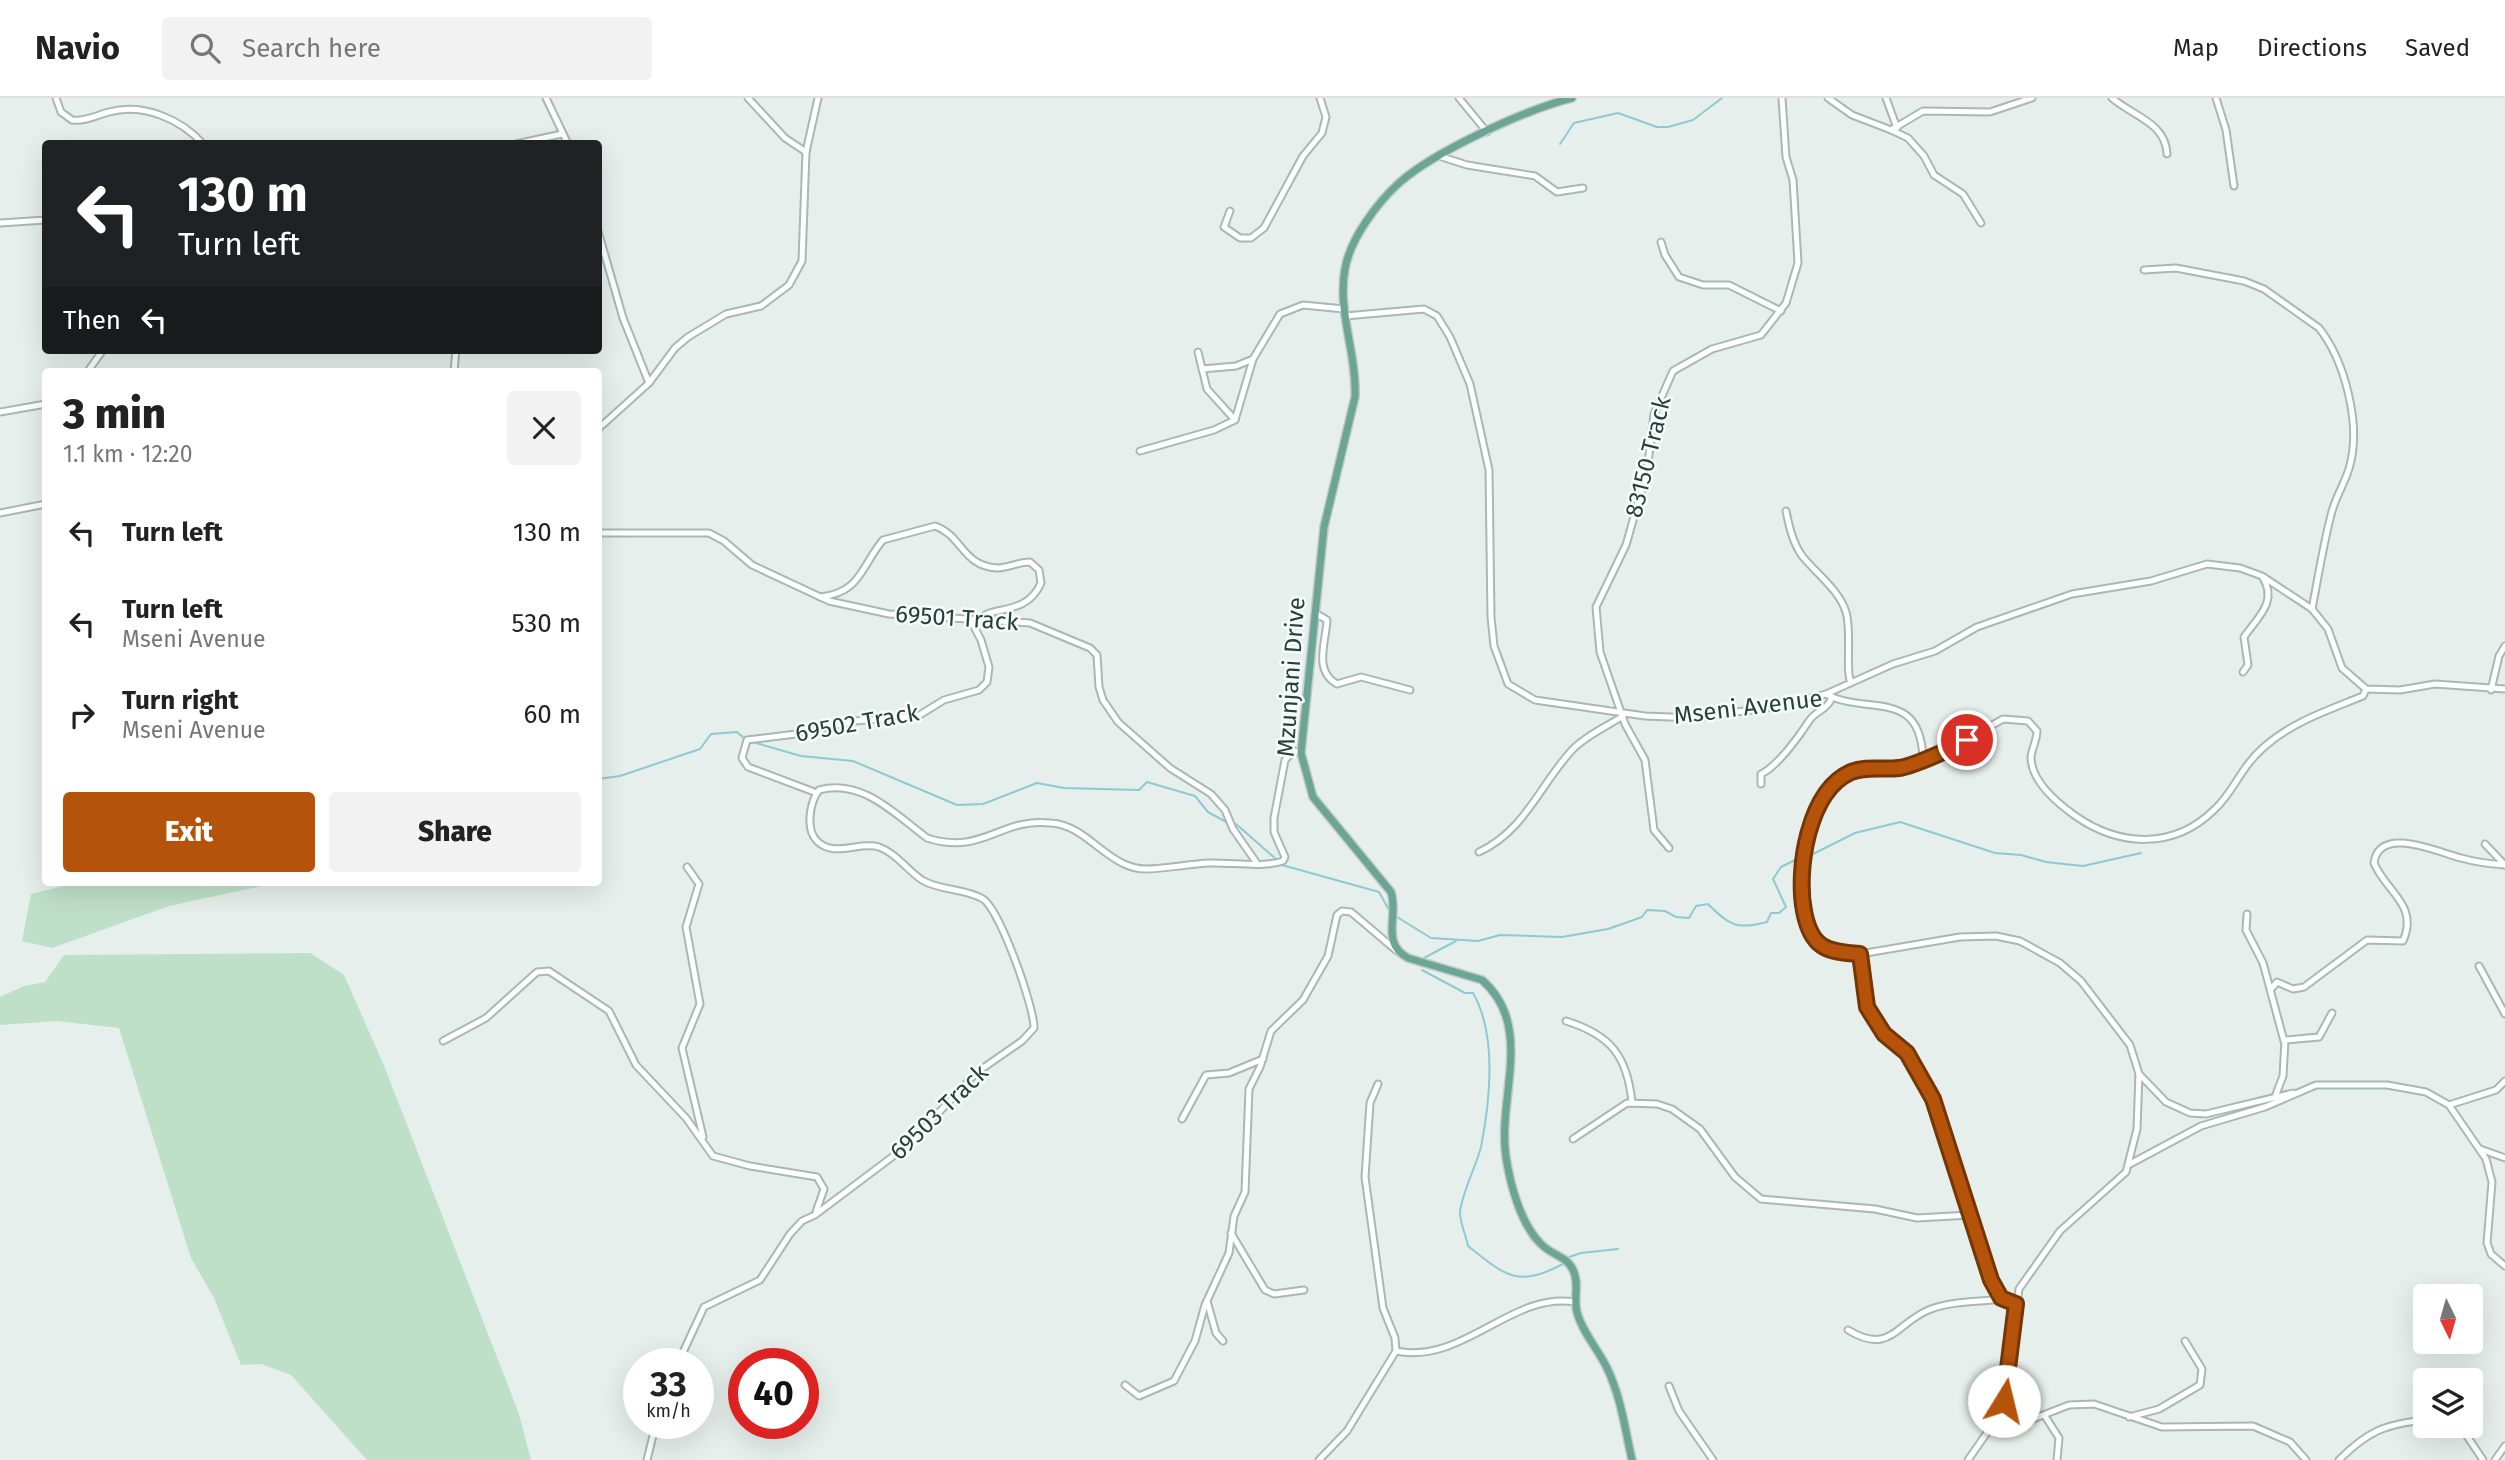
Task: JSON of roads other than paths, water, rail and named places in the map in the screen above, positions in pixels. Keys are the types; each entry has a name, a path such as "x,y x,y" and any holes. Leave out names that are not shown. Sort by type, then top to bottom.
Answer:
{"main road":[{"name":"Mzunjani Drive","path":"1398,951 1391,936 1394,909 1391,892 1313,797 1301,753 1328,503 1355,397 1355,375 1345,312 1345,268 1360,233 1397,185 1439,156 1487,132 1572,98"},
{"path":"1398,951 1408,958 1475,976 1489,987 1496,999 1508,1027 1513,1051 1503,1115 1506,1159 1529,1228 1542,1245 1565,1260 1574,1272 1575,1302 1579,1318 1614,1384 1632,1460"}],"street":[{"path":"56,98 61,111 72,120 121,108 141,109 177,123 198,140"},
{"path":"546,98 566,140"},
{"path":"748,98 785,138 806,152"},
{"path":"602,425 649,383 675,348 688,337 726,314 761,306 789,285 802,261 802,203 806,152 818,98"},
{"path":"1230,211 1224,227 1238,237 1251,238 1264,228 1303,156 1325,125 1320,98"},
{"path":"1460,98 1487,132"},
{"name":"83150 Track","path":"1669,848 1654,830 1645,760 1622,714 1600,652 1596,607 1626,545 1647,471 1654,414 1673,371 1684,362 1722,345 1761,335 1781,311 1798,263 1793,180 1786,157 1782,98"},
{"path":"1828,98 1852,115 1894,129 1908,138 1924,156 1934,175 1964,194 1981,223"},
{"path":"1886,98 1894,129"},
{"path":"1894,129 1923,111 1990,112 2032,98"},
{"path":"2112,98 2127,111 2157,128 2166,139 2167,155"},
{"path":"2217,98 2234,186"},
{"path":"534,140 562,134"},
{"path":"1439,156 1483,169 1535,176 1557,192 1583,188"},
{"path":"0,223 42,220"},
{"path":"1661,242 1665,255 1679,277 1703,285 1729,285 1781,311"},
{"path":"602,245 623,318 649,383"},
{"path":"2144,270 2184,268 2255,285 2316,325 2325,336 2348,395 2354,445 2346,478 2331,515 2312,610"},
{"path":"1140,451 1214,430 1235,420 1253,359 1280,314 1303,305 1345,312"},
{"name":"Mseni Avenue","path":"1345,312 1412,308 1429,310 1441,320 1461,361 1470,384 1489,470 1491,630 1508,684 1527,696 1545,702 1622,714 1695,718 1747,712 1829,696 1886,706 1909,718 1922,736 1923,758"},
{"path":"1198,352 1211,397 1235,420"},
{"path":"1202,369 1236,366 1253,359"},
{"path":"0,412 42,405"},
{"path":"0,513 42,505"},
{"path":"1786,511 1793,537 1803,557 1820,574 1846,610 1850,638 1848,677 1851,682"},
{"path":"816,597 844,592 860,576 885,539 935,526 948,533 975,562 999,568 1030,562 1040,570 1041,583 1031,600 1014,608 984,615 979,621"},
{"name":"69501 Track","path":"602,533 709,533 724,541 752,565 816,597 889,614 1030,623 1095,651 1099,687 1118,722 1170,768 1211,794 1225,810 1233,829 1256,862"},
{"path":"1761,784 1762,774 1803,733 1810,719 1827,707 1829,696 1851,682 1893,664 1935,651 1977,626 2072,594 2151,581 2207,564 2240,568 2262,576 2312,610 2328,629 2342,668 2367,690 2400,690 2435,684 2505,689"},
{"path":"2243,672 2248,665 2243,640 2268,601 2268,587 2262,576"},
{"path":"1315,612 1327,620 1322,668 1328,679 1337,684 1361,677 1410,690"},
{"name":"69502 Track","path":"817,793 753,770 744,762 742,749 747,740 854,721 918,716 944,700 979,690 987,682 989,667 981,640 971,621"},
{"path":"2491,690 2499,656 2505,646"},
{"path":"2129,1166 2137,1129 2139,1074 2130,1045 2081,981 2060,963 2031,946 2008,938 1983,936 1860,954 1831,952 1820,946 1811,934 1803,906 1803,848 1807,833 1833,787 1849,773 1868,768 1899,768 1954,747 2003,719 2028,721 2037,731 2032,753 2034,772 2053,796 2090,824 2137,841 2157,841 2202,821 2215,809 2240,770 2277,736 2332,707 2363,696 2367,690"},
{"path":"1479,852 1518,824 1575,747 1622,714"},
{"path":"817,793 831,788 863,793 882,803 927,838 936,841 969,843 1018,824 1054,823 1076,830 1111,857 1136,869 1256,862 1272,864 1284,860 1284,850 1275,832 1274,818 1285,760 1294,751 1301,753"},
{"name":"69503 Track","path":"685,1348 704,1307 760,1280 790,1234 802,1221 815,1215 908,1145 976,1073 1028,1036 1034,1025 1014,960 990,905 977,897 924,881 878,847 835,848 822,845 811,831 813,801 817,793"},
{"path":"2272,989 2277,982 2293,989 2304,987 2367,940 2403,941 2407,927 2406,908 2374,864 2374,858 2388,845 2410,843 2460,858 2505,865"},
{"path":"2485,844 2505,865"},
{"path":"687,867 699,884 686,927 700,1004 685,1041 683,1055 708,1152 721,1159 818,1178 824,1189 815,1215"},
{"path":"1125,1385 1139,1396 1144,1396 1174,1381 1195,1341 1207,1301 1230,1253 1234,1216 1245,1192 1247,1097 1271,1031 1303,1000 1328,956 1339,913 1351,912 1398,951"},
{"path":"2247,914 2246,930 2263,963 2272,989 2284,1041 2283,1076 2275,1097"},
{"path":"1860,954 1865,1002 1877,1024 1907,1053 1928,1087 1956,1163 1991,1280 2001,1298"},
{"path":"2479,966 2505,1014"},
{"path":"443,1041 486,1018 537,972 549,971 609,1011 636,1065 704,1140"},
{"path":"2284,1041 2288,1038 2319,1037 2332,1013"},
{"path":"1566,1021 1593,1031 1614,1048 1627,1072 1632,1102"},
{"path":"1182,1119 1206,1075 1229,1073 1263,1059"},
{"path":"2139,1074 2166,1102 2190,1113 2207,1114 2325,1084 2387,1085 2426,1093 2449,1105 2486,1160 2492,1182 2487,1243 2491,1254 2505,1266"},
{"path":"2449,1105 2496,1090 2505,1081"},
{"path":"1319,1460 1347,1431 1396,1351 1395,1338 1384,1313 1365,1169 1370,1103 1378,1084"},
{"path":"1968,1460 1998,1417 2004,1401 2016,1304 2023,1281 2060,1231 2116,1183 2140,1156 2201,1126 2265,1107 2299,1091"},
{"path":"1573,1139 1623,1105 1632,1102 1672,1109 1691,1121 1735,1177 1761,1199 1875,1209 1917,1218 1970,1215"},
{"path":"2477,1147 2505,1158"},
{"path":"1231,1233 1265,1290 1274,1294 1304,1290"},
{"path":"1848,1330 1866,1339 1878,1340 1895,1334 1928,1310 2001,1298 2016,1304"},
{"path":"1396,1351 1412,1354 1457,1344 1536,1305 1563,1300 1575,1302"},
{"path":"1207,1301 1216,1333 1223,1341"},
{"path":"2129,1417 2159,1409 2202,1382 2202,1369 2185,1341"},
{"path":"1669,1386 1679,1412 1713,1460"},
{"path":"1988,1430 2007,1429 2061,1408 2087,1403 2162,1427 2253,1426 2290,1442 2306,1460"},
{"path":"2045,1416 2059,1438 2057,1460"},
{"path":"2339,1460 2381,1427 2413,1421"},
{"path":"2468,1438 2483,1460"},
{"path":"647,1460 652,1439"},
{"path":"2495,1460 2505,1446"}],"waterway":[{"path":"1560,144 1574,123 1618,113 1657,127 1668,127 1693,120 1722,98"},
{"path":"602,778 620,776 700,749 711,734 737,732 744,738"},
{"path":"749,741 801,756 853,761 957,805 983,804 1037,783 1064,788 1139,790 1147,782 1195,796 1208,812 1228,823"},
{"path":"1809,856 1855,833 1900,822 1995,853 2021,855 2046,862 2083,866 2141,853"},
{"path":"1236,824 1277,860"},
{"path":"1397,917 1431,938 1478,941 1500,935 1562,937 1608,929 1642,917 1647,910 1665,911 1676,917 1689,918 1696,906 1708,904 1728,921 1748,926 1767,922 1771,913 1779,913 1786,907 1773,879 1781,867 1801,857"},
{"path":"1282,865 1379,892 1389,910"},
{"path":"1424,958 1456,941"},
{"path":"1422,970 1465,993 1473,993 1486,1028 1489,1089 1484,1129 1479,1154 1460,1208 1468,1246 1492,1265 1512,1275 1534,1276 1563,1264"},
{"path":"1569,1257 1618,1249"}]}
